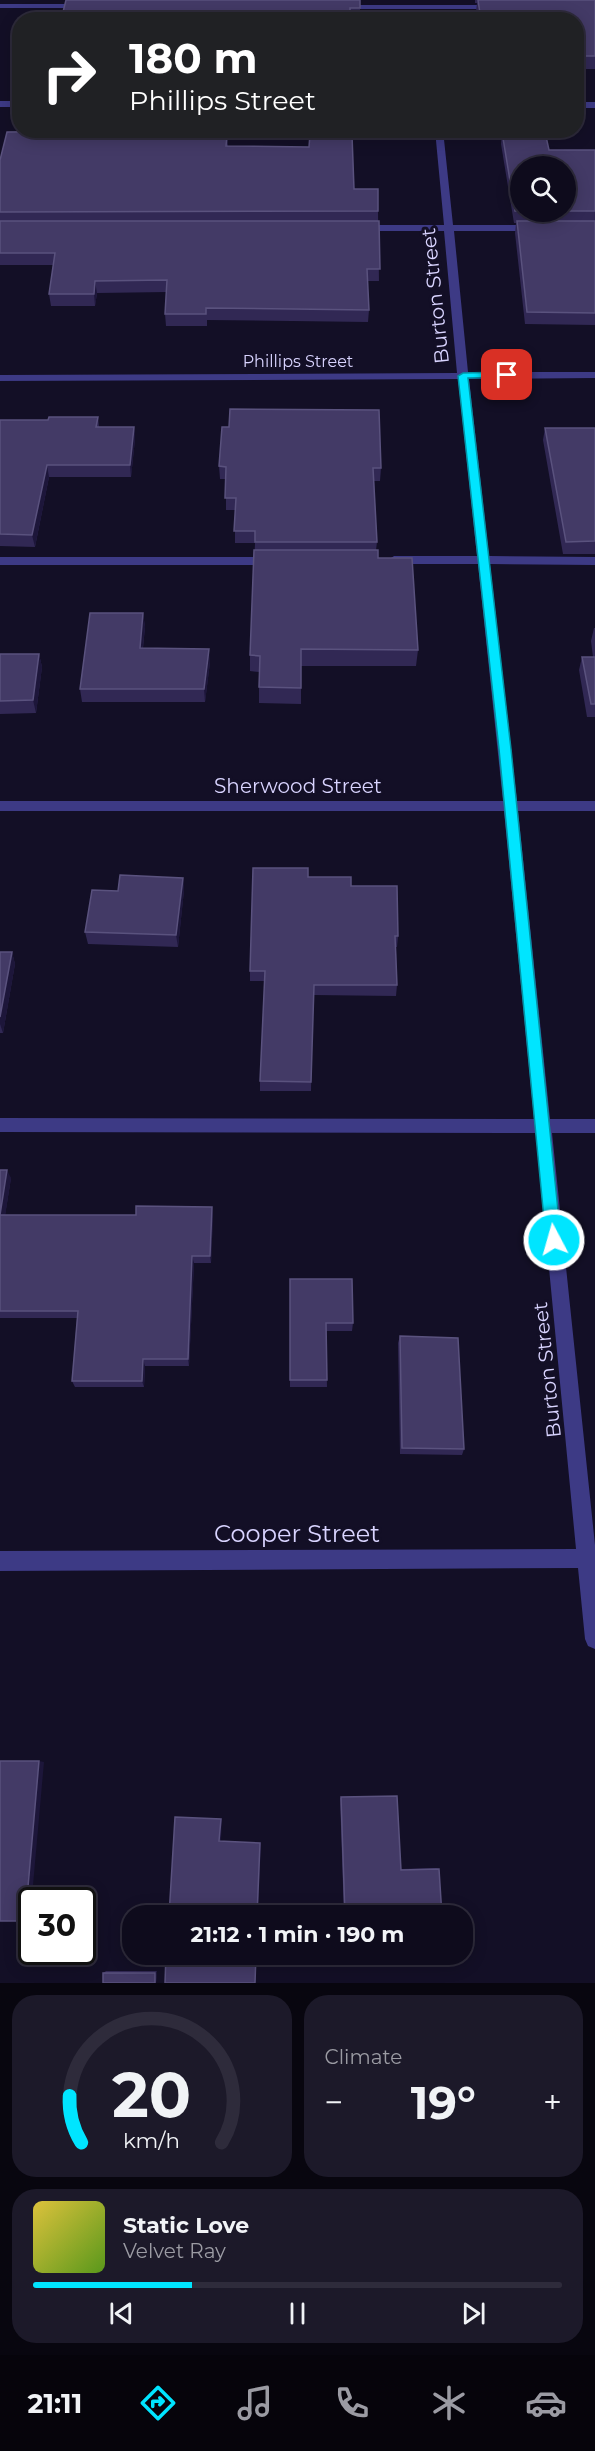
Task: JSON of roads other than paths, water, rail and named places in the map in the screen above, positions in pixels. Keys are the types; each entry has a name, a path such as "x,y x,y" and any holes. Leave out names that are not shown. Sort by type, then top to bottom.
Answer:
{"street":[{"path":"330,7 424,3 504,7"},
{"path":"0,6 94,6"},
{"name":"Burton Street","path":"440,138 542,1126 590,1558 595,1639"},
{"path":"346,228 550,228"},
{"name":"Phillips Street","path":"0,378 595,375"},
{"path":"380,560 595,561"},
{"path":"0,561 285,561"},
{"name":"Sherwood Street","path":"0,806 595,806"},
{"path":"0,1125 595,1126"},
{"name":"Cooper Street","path":"0,1561 590,1558"}]}
